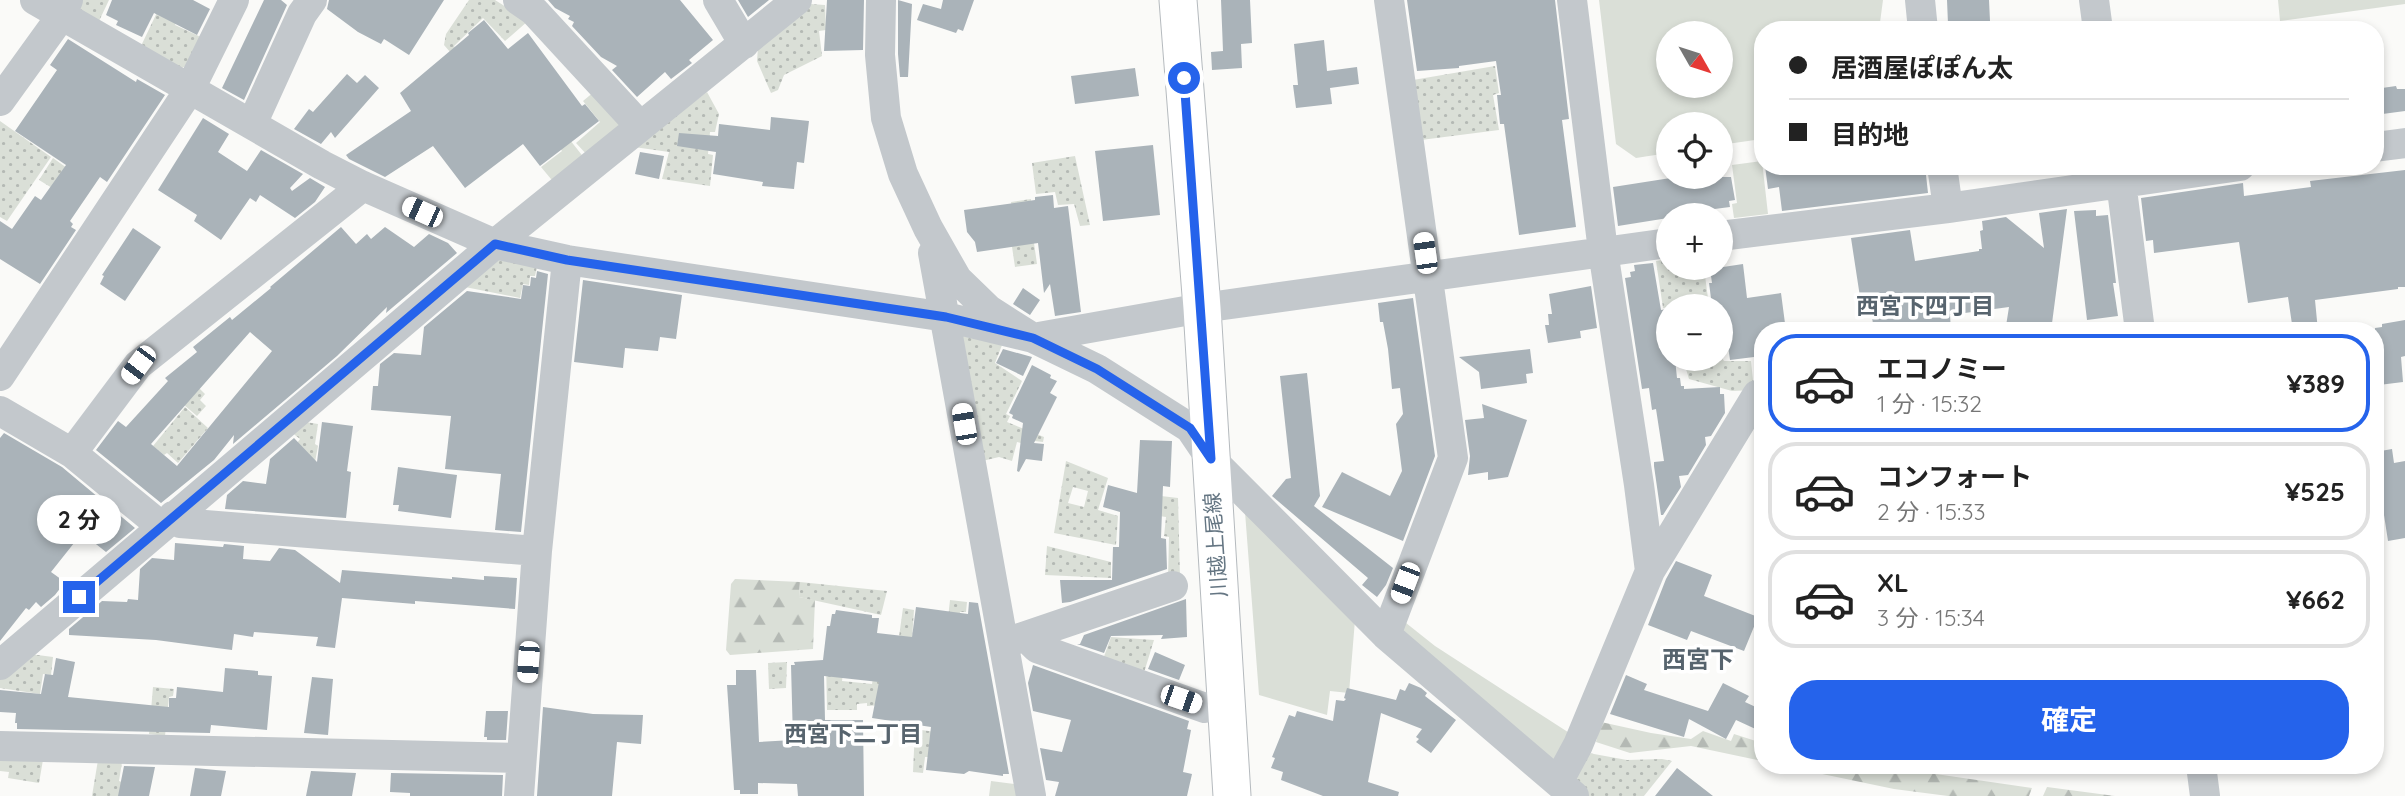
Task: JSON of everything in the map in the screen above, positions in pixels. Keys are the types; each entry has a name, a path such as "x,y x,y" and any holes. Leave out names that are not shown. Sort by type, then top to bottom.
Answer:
{"main road":[{"name":"川越上尾線","path":"1178,0 1202,308 1232,796"}],"street":[{"path":"34,0 65,8 191,89 322,165 495,244 567,260 946,317 1033,338 1202,308 1656,244"},
{"path":"0,376 191,89 234,0"},
{"path":"252,124 302,14 312,0"},
{"path":"518,0 534,11 640,126"},
{"path":"718,0 744,44"},
{"path":"0,665 495,244 797,0"},
{"path":"881,0 880,55 886,118 903,174 928,228 957,279 989,310 1033,338 1097,369 1190,428 1211,459 1385,635 1566,789 1578,745 1650,571 1754,400"},
{"path":"1385,635 1453,458 1390,0"},
{"path":"1572,0 1603,251 1650,571"},
{"path":"1920,0 1922,21"},
{"path":"2094,0 2097,21"},
{"path":"0,101 65,8"},
{"path":"2384,146 2405,143"},
{"path":"1943,175 1948,208"},
{"path":"1733,234 1948,208 2121,175 2139,322"},
{"path":"72,453 138,365 363,186"},
{"path":"928,228 946,317 993,593 1015,640 1031,796"},
{"path":"519,796 537,551 567,260"},
{"path":"0,411 72,453 167,521 537,551"},
{"path":"1015,640 1173,586"},
{"path":"1015,640 1205,708"},
{"path":"0,746 520,758"},
{"path":"2202,774 2205,796"}],"green space":[{"path":"78,0 109,0 99,21 79,11"},
{"path":"163,0 187,0 175,25 203,38 190,64 182,68 140,48"},
{"path":"469,0 495,0 528,21 505,41 483,18 454,46 462,57 457,60 444,45 446,34"},
{"path":"1599,0 1883,0 1880,21 1754,21 1754,140 1733,143 1733,112 1656,112 1656,155 1636,158 1616,144"},
{"path":"2278,0 2405,0 2405,4 2280,21"},
{"path":"810,4 825,5 826,30 819,31 822,56 784,75 778,90 771,93 757,61 758,47"},
{"path":"1495,66 1499,93 1493,95 1499,130 1421,140 1413,80"},
{"path":"595,91 622,122 588,156 576,143 600,122 583,101"},
{"path":"707,92 719,114 715,132 710,132 708,154 713,155 710,186 662,179 669,152 634,147"},
{"path":"0,121 51,157 7,221 0,217"},
{"path":"555,121 585,159 557,181 551,179 541,167 562,151 545,129"},
{"path":"1075,156 1090,225 1080,226 1074,204 1058,205 1055,192 1036,194 1032,163"},
{"path":"53,158 67,168 57,191 39,180"},
{"path":"1754,162 1754,175 1764,175 1768,214 1734,218 1733,204 1737,203 1733,165"},
{"path":"1031,199 1037,264 1015,267 1008,220 1013,219 1011,202"},
{"path":"505,255 538,262 535,276 530,276 529,285 523,284 520,298 465,287"},
{"path":"1659,280 1706,280 1707,294 1661,294"},
{"path":"957,327 1004,340 995,363 1022,381 1006,414 1010,416 1007,422 1044,437 1043,442 1017,442 1012,461 999,457 978,462"},
{"path":"1733,361 1751,361 1754,390 1732,391 1689,379 1687,371 1733,371"},
{"path":"196,385 205,394 200,400 206,406 197,416 177,399"},
{"path":"185,407 208,428 178,463 153,446"},
{"path":"299,421 318,424 315,462 292,450 300,439 290,431"},
{"path":"1066,461 1108,478 1098,510 1118,516 1116,545 1054,533","holes":["1073,487 1088,491 1084,507 1068,503"]},
{"path":"1144,494 1178,498 1180,578 1168,578 1169,537 1164,536 1166,517 1139,513"},
{"path":"1245,512 1355,620 1349,693 1330,691 1327,715 1259,695"},
{"path":"1047,546 1111,562 1111,578 1045,575"},
{"path":"735,579 800,582 799,597 815,600 813,649 730,655 726,650 731,584"},
{"path":"800,582 887,591 881,615 799,597"},
{"path":"950,600 967,602 966,612 960,612 956,647 945,645"},
{"path":"903,608 914,610 912,639 897,651"},
{"path":"1401,619 1435,646 1574,736 1554,764 1396,627"},
{"path":"1111,637 1154,640 1142,679 1101,665"},
{"path":"877,653 883,705 867,706 867,703 857,704 857,710 827,710 826,658 845,660 842,681 872,684"},
{"path":"30,654 53,657 51,675 43,674 40,694 0,688 0,679"},
{"path":"787,662 786,688 769,689 768,663"},
{"path":"153,687 174,689 173,696 169,697 165,736 149,734"},
{"path":"1601,722 1691,739 1703,731 1731,741 1734,734 1754,740 1754,759 1691,746 1630,753 1596,742"},
{"path":"915,729 935,732 928,757 925,757 923,773 913,772"},
{"path":"0,752 44,754 39,783 8,778 9,772 0,771"},
{"path":"1583,752 1627,760 1672,761 1644,796 1589,796 1568,780"},
{"path":"99,754 123,756 119,781 124,783 122,796 92,796"},
{"path":"1822,774 1936,774 2032,788 2029,796 1948,796 1894,789"},
{"path":"991,781 1022,785 1023,796 989,796"},
{"path":"2047,787 2115,796 2043,796"}],"building":[{"path":"112,0 193,0 210,9 197,35 154,13 142,37 116,25 118,21 106,15"},
{"path":"264,0 281,0 287,5 244,100 222,88"},
{"path":"329,0 444,0 409,55 384,39 381,44 358,32 327,9"},
{"path":"548,0 680,0 713,40 689,60 692,63 671,79 665,72 637,97 612,70 617,66 601,57 572,26 574,22 568,19 570,16 555,8"},
{"path":"738,0 769,0 748,17"},
{"path":"827,0 864,0 863,50 824,51"},
{"path":"898,0 912,4 908,77 900,77"},
{"path":"943,0 974,0 963,31 958,29 956,33 917,20 923,4 941,9"},
{"path":"1221,0 1250,0 1252,43 1241,44 1242,68 1212,70 1211,52 1223,51"},
{"path":"1407,0 1555,0 1569,119 1562,120 1576,227 1519,235 1504,124 1500,124 1497,95 1501,95 1496,61 1459,68 1417,71"},
{"path":"1947,0 1989,0 1990,21 1948,21"},
{"path":"484,20 508,49 528,33 582,106 585,104 599,121 540,166 523,144 465,188 433,146 385,177 349,159 346,155 411,111 400,93"},
{"path":"68,39 136,82 137,79 165,95 107,182 100,177 70,221 73,224 71,227 76,230 40,284 0,259 0,221 12,229 35,196 41,200 66,165 15,131 57,70 50,65"},
{"path":"1324,40 1327,71 1357,67 1359,84 1330,88 1332,104 1296,108 1293,85 1298,85 1294,44"},
{"path":"1135,68 1139,96 1075,104 1071,76"},
{"path":"347,74 357,83 365,75 379,88 335,138 331,132 321,144 294,129 309,109 313,112"},
{"path":"2396,86 2397,89 2405,89 2405,111 2384,114 2384,88"},
{"path":"771,117 809,121 804,163 797,162 794,189 762,186 763,182 713,174 716,152 677,146 679,133 718,136 719,124 770,130"},
{"path":"203,118 229,134 218,152 247,171 261,150 303,174 290,188 292,191 310,178 325,187 315,202 295,218 260,195 256,202 250,198 221,240 194,221 197,215 158,190"},
{"path":"1153,145 1160,215 1103,221 1095,151"},
{"path":"640,152 664,156 659,179 635,174"},
{"path":"2405,170 2405,287 2315,300 2317,322 2292,322 2288,297 2248,303 2239,242 2154,253 2153,240 2146,241 2141,198 2243,183 2244,196 2311,187 2310,181 2384,175 2384,172"},
{"path":"1766,175 1926,175 1928,193 1782,211 1779,187 1768,189"},
{"path":"1656,180 1656,189 1733,188 1735,200 1729,203 1656,203 1656,220 1618,226 1613,187"},
{"path":"1053,195 1054,208 1068,206 1081,312 1055,316 1050,284 1044,293 1038,243 977,252 975,242 967,232 964,210"},
{"path":"2067,209 2052,322 2007,322 2009,307 1950,315 1950,322 1873,322 1869,296 1860,297 1851,238 1910,230 1915,261 1979,251 1982,249 1982,221 2006,217 2044,248 2039,213"},
{"path":"2096,210 2096,216 2108,215 2118,316 2087,320 2074,211"},
{"path":"341,227 356,244 367,234 371,239 385,227 414,247 429,234 448,243 457,253 386,313 387,307 337,356 233,444 234,435 214,460 161,503 96,450 118,421 126,427 168,381 165,378 197,352 193,347 230,317 232,320","holes":["250,332 272,351 177,466 151,444"]},
{"path":"133,228 161,247 125,301 100,284 104,276 102,275"},
{"path":"1653,263 1658,294 1656,294 1656,371 1676,371 1684,389 1720,387 1720,394 1724,394 1725,413 1711,436 1705,437 1706,445 1688,475 1679,476 1681,487 1663,515 1654,466 1654,462 1664,461 1656,409 1652,410 1649,388 1642,389 1625,278 1631,277 1630,272 1635,271 1634,265"},
{"path":"1743,264 1747,298 1781,293 1785,322 1754,322 1754,357 1733,360 1733,294 1710,294 1709,283 1712,283 1712,280 1733,280 1733,266"},
{"path":"537,271 548,274 521,532 495,530 501,474 445,469 451,416 371,410 373,386 378,386 380,364 394,353 421,355 424,327 467,291 521,299 523,285 530,286 531,277 536,278"},
{"path":"583,280 682,295 676,339 660,337 658,351 625,348 623,368 574,362"},
{"path":"1591,286 1597,328 1580,331 1581,338 1548,343 1545,325 1549,325 1548,314 1552,314 1549,294"},
{"path":"1023,288 1040,300 1030,315 1013,304"},
{"path":"1413,298 1435,456 1403,541 1322,507 1342,472 1390,496 1402,471 1396,424 1403,414 1400,388 1392,389 1388,349 1378,303"},
{"path":"2405,320 2405,356 2401,357 2403,382 2384,384 2384,324"},
{"path":"1003,349 1032,357 1023,376 996,363"},
{"path":"1530,349 1533,373 1526,374 1527,383 1481,389 1479,372 1459,357"},
{"path":"1032,365 1057,381 1050,393 1057,397 1034,443 1044,444 1042,461 1026,459 1019,472 1023,423 1012,418 1013,415 1009,413"},
{"path":"1307,373 1320,496 1314,506 1393,568 1377,597 1362,585 1368,578 1272,496 1286,479 1291,478 1280,376"},
{"path":"1482,404 1527,420 1508,477 1488,480 1488,472 1468,475 1470,456 1465,420 1484,418"},
{"path":"322,422 353,426 347,471 351,472 346,518 225,509 227,495 243,481 266,484 270,459 294,438 317,462"},
{"path":"4,433 62,467 135,528 106,552 82,533 51,572 65,582 41,607 36,602 29,610 26,608 0,641 0,438"},
{"path":"1140,440 1172,441 1170,487 1163,486 1161,538 1166,539 1167,569 1062,603 1060,580 1112,580 1113,547 1119,547 1120,512 1103,507 1108,485 1137,493"},
{"path":"2392,449 2394,463 2405,461 2405,538 2388,541 2384,515 2384,450"},
{"path":"398,467 457,475 451,518 398,511 399,505 393,505"},
{"path":"175,543 244,546 243,559 270,561 279,548 295,550 340,583 342,570 452,579 484,580 484,576 517,578 515,609 342,598 335,648 316,646 318,637 254,632 253,637 234,634 232,650 156,640 69,635 69,629 102,601 138,600 140,569 152,558 174,560"},
{"path":"1676,561 1712,575 1704,596 1754,615 1754,627 1744,651 1691,631 1687,640 1648,625"},
{"path":"1186,599 1187,637 1161,639 1163,635 1111,636 1104,653 1077,644 1080,644 1084,635"},
{"path":"969,602 978,603 1009,774 1003,776 969,771 964,774 926,770 931,727 872,718 879,682 824,676 825,720 863,720 864,796 798,796 797,784 758,783 758,794 740,794 740,790 734,790 727,685 736,685 736,670 756,670 759,742 793,740 791,665 795,665 794,662 823,660 827,626 830,626 832,614 835,614 836,610 879,618 877,633 912,637 916,607 968,614"},
{"path":"1155,652 1185,665 1179,680 1148,669"},
{"path":"56,658 75,662 68,697 169,707 169,698 176,698 177,687 223,692 225,668 258,671 258,675 272,676 267,730 211,725 210,733 17,729 16,713 0,712 0,690 41,694 45,674 53,675"},
{"path":"1033,665 1189,721 1187,729 1191,730 1183,772 1192,774 1187,796 1055,796 1059,782 1046,780 1040,748 1062,752 1071,720 1033,711 1028,683"},
{"path":"1626,675 1647,684 1644,690 1708,711 1723,683 1749,696 1745,702 1754,706 1754,728 1736,720 1726,739 1689,719 1684,737 1610,714"},
{"path":"312,677 333,679 328,735 304,733"},
{"path":"1409,683 1421,688 1427,693 1425,696 1456,720 1431,753 1416,742 1422,729 1381,713 1368,782 1399,792 1398,796 1323,796 1281,780 1283,772 1271,768 1275,758 1272,757 1289,715 1295,717 1297,711 1333,721 1336,700 1346,699 1347,688 1396,700 1400,689 1405,691"},
{"path":"543,707 593,714 643,715 641,744 617,742 612,796 537,796"},
{"path":"486,711 508,711 506,740 487,740 487,737 484,737"},
{"path":"124,766 155,767 149,796 118,796"},
{"path":"195,768 226,771 221,796 190,796"},
{"path":"1677,768 1713,796 1655,796"},
{"path":"311,771 356,773 352,796 306,796"},
{"path":"391,773 503,775 502,796 410,796 410,793 390,792"}],"district":[{"name":"西宮下四丁目","path":"1925,306"},
{"name":"西宮下","path":"1698,660"},
{"name":"西宮下二丁目","path":"853,734"}],"route":[{"path":"79,597 495,244 567,260 946,317 1033,338 1097,369 1190,428 1211,459 1184,78"}]}
